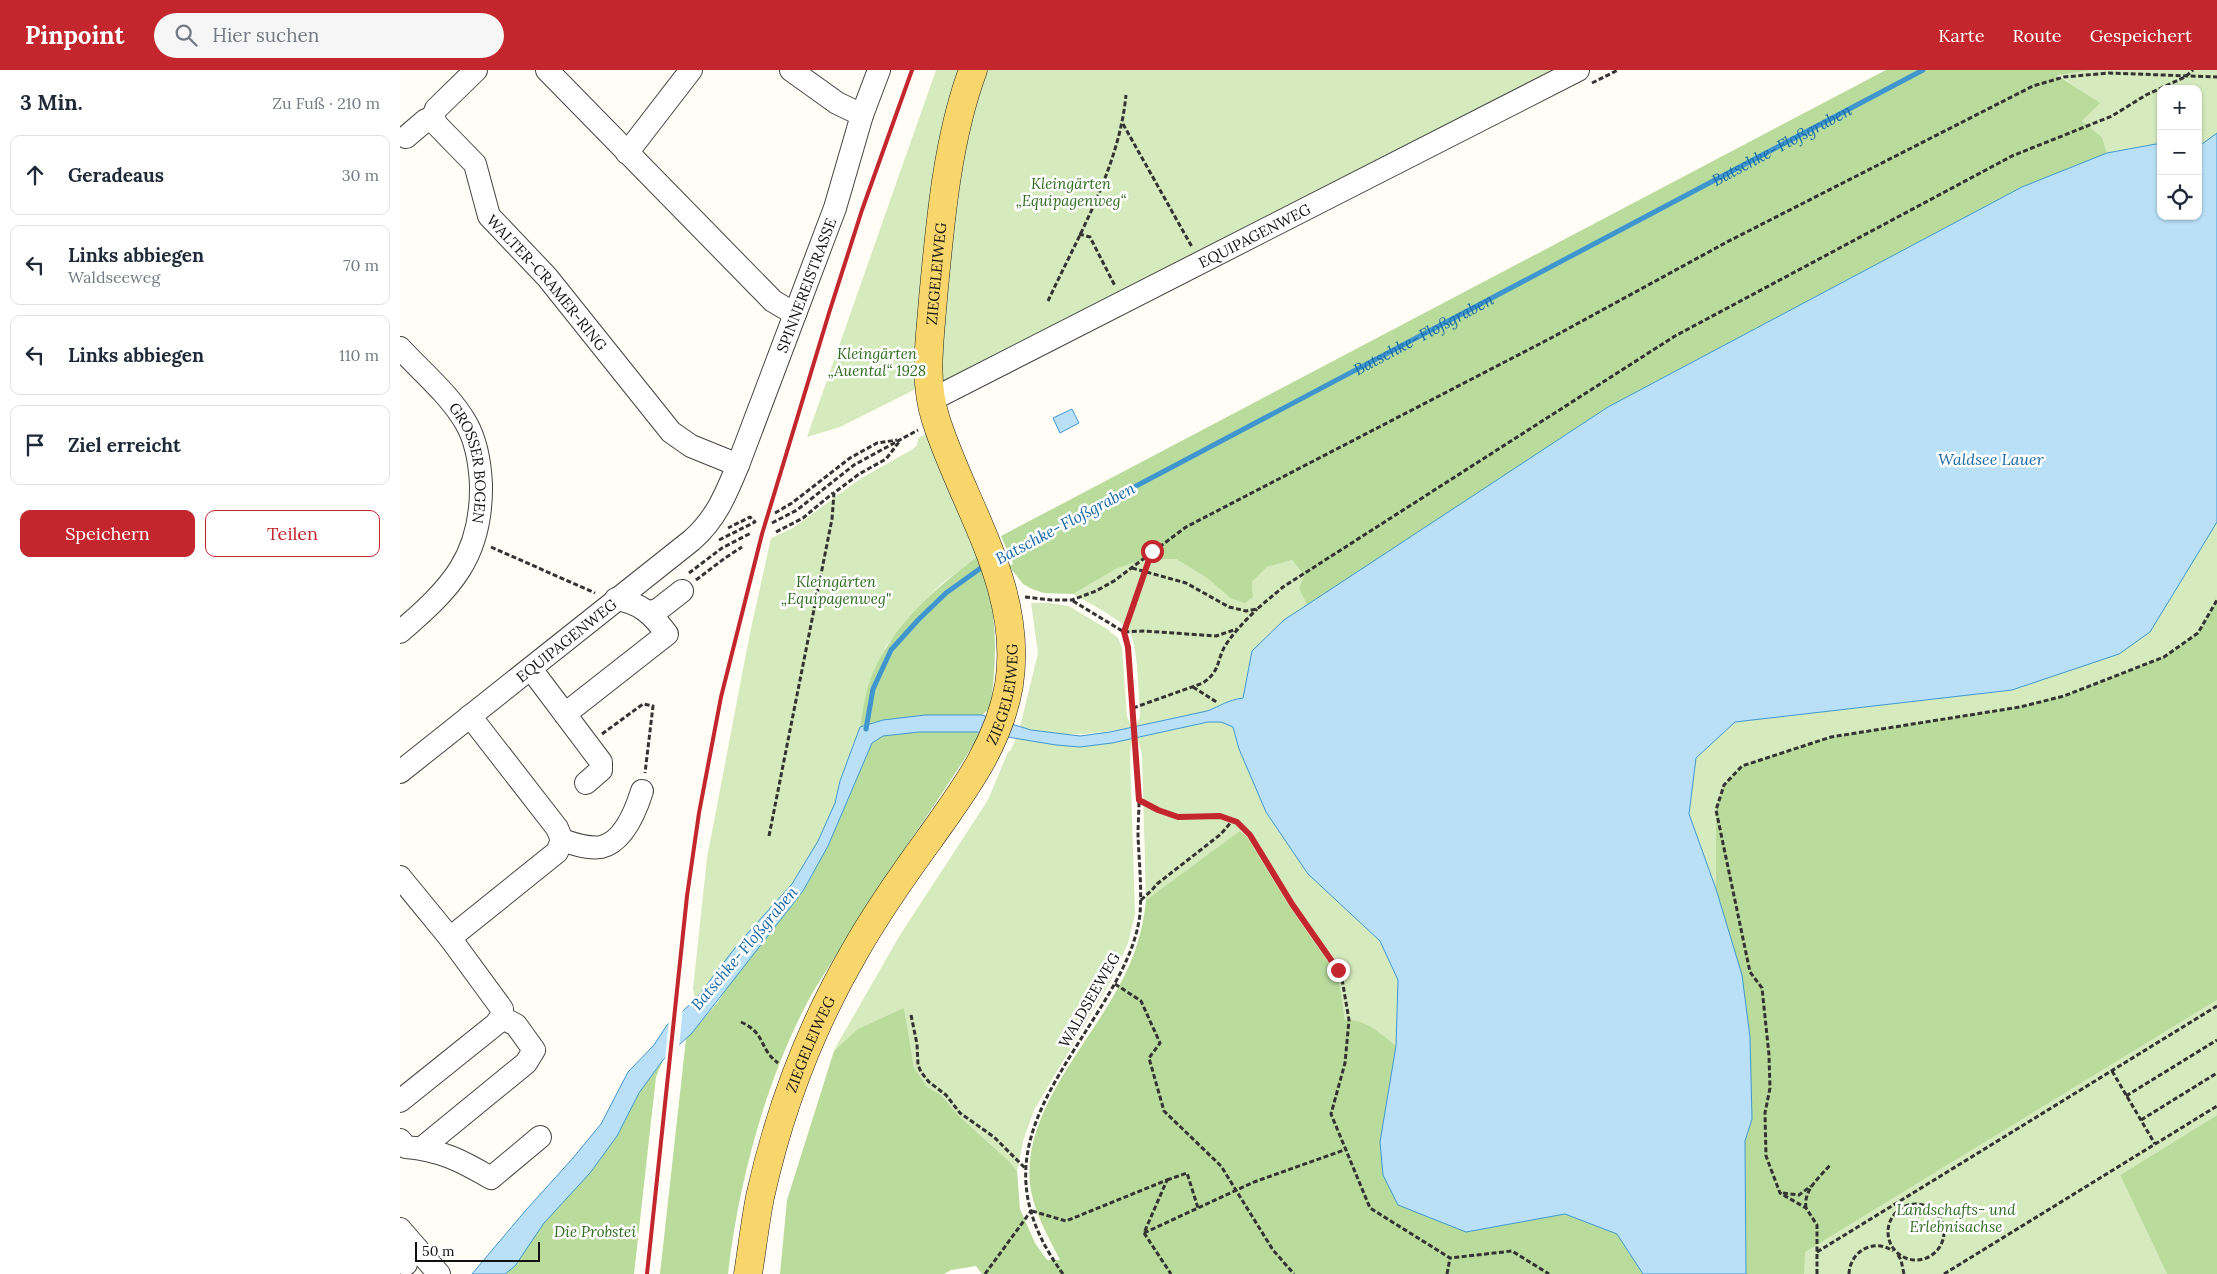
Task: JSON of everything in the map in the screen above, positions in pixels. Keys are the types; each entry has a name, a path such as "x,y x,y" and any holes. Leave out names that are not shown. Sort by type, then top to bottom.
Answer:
{"main road":[{"name":"ZIEGELEIWEG","path":"748,1274 768,1164 797,1071 811,1035 855,951 891,894 970,782 994,738 1003,712 1009,684 1011,638 1008,612 993,561 936,421 929,395 930,340 943,212 956,128 964,93 973,70"}],"street":[{"path":"406,137 426,120 433,117 436,109 476,70"},
{"path":"547,70 773,300 795,314"},
{"path":"627,153 691,70"},
{"path":"791,70 837,103 862,115"},
{"name":"SPINNEREISTRASSE","path":"724,499 835,208 862,115 879,70"},
{"name":"EQUIPAGENWEG","path":"929,395 939,396 1578,70"},
{"name":"WALTER-CRAMER-RING","path":"433,117 437,125 475,164 489,216 547,277 671,432 691,446 738,465"},
{"name":"GROSSER BOGEN","path":"400,348 446,396 466,423 480,460 481,509 475,540 464,564 447,588 400,632"},
{"name":"EQUIPAGENWEG","path":"400,772 531,669 606,597 705,529 724,499"},
{"path":"649,613 659,609 683,584"},
{"path":"565,714 667,634 649,613 632,602 606,597"},
{"path":"531,669 601,762 601,770 586,783"},
{"path":"450,938 557,852 562,840 557,828 470,716"},
{"path":"562,840 579,846 602,847 618,836 634,817 642,791"},
{"path":"400,1101 496,1024 501,1017 502,1009 450,938 403,887"},
{"path":"422,1148 526,1063 534,1050 516,1026 501,1017"},
{"path":"400,1140 406,1147 422,1148 456,1158 491,1178 540,1137"},
{"path":"400,1229 439,1274"}],"path":[{"path":"1133,708 1194,687 1212,676 1220,663 1224,648 1237,629 1257,608 1283,587 1675,336 2012,156 2112,116 2146,95 2185,77 2193,70"},
{"path":"1025,596 1051,600 1072,600 1096,591 1131,568 1186,526 1551,338 1728,242 2033,86 2064,77 2109,73 2217,77"},
{"path":"1048,301 1100,188 1123,124 1126,96"},
{"path":"1123,124 1200,263"},
{"path":"1079,234 1090,237 1115,286"},
{"path":"772,523 797,510 854,465 926,425"},
{"path":"776,532 803,518 859,474 886,459 900,439"},
{"path":"775,513 792,503 850,458 878,443 900,439"},
{"path":"769,836 832,519 834,493"},
{"path":"731,527 750,517 755,522"},
{"path":"683,584 722,548 751,533"},
{"path":"475,540 606,597"},
{"path":"683,584 742,548"},
{"path":"1124,632 1152,551"},
{"path":"1131,568 1186,583 1229,607 1246,611 1257,608"},
{"path":"1072,600 1124,632 1144,631 1216,636 1237,629"},
{"path":"1806,1208 1780,1193 1766,1156 1765,1113 1770,1088 1762,988 1750,972 1716,810 1724,785 1742,766 1831,737 2020,707 2064,696 2164,657 2198,633 2217,600"},
{"name":"WALDSEEWEG","path":"1063,1274 1043,1242 1031,1211 1026,1190 1025,1168 1029,1139 1038,1112 1115,984 1133,944 1140,914 1139,800 1128,647 1124,632"},
{"path":"1194,687 1218,703"},
{"path":"588,744 643,704 653,706 642,791"},
{"path":"1139,800 1158,810 1178,817 1220,816 1237,822 1250,835 1292,904 1338,970 1342,980 1349,1020 1345,1063 1332,1114 1370,1208 1450,1258 1512,1251 1549,1274"},
{"path":"1140,900 1157,884 1220,834 1232,821"},
{"path":"1115,984 1141,1001 1160,1043 1149,1058 1164,1111 1221,1166 1273,1250 1294,1274"},
{"path":"1817,1252 2217,1006"},
{"path":"911,1015 918,1066 921,1072 929,1082 946,1095 960,1113 994,1137 1025,1168"},
{"path":"740,1022 754,1028 771,1058 797,1071"},
{"path":"2126,1096 2217,1040"},
{"path":"2112,1071 2155,1144"},
{"path":"2141,1120 2217,1073"},
{"path":"1944,1274 2217,1106"},
{"path":"1144,1233 1236,1190 1347,1149"},
{"path":"1817,1274 1817,1225 1806,1208 1804,1199 1812,1186 1831,1164"},
{"path":"985,1274 1031,1211 1066,1221 1187,1173 1198,1208"},
{"path":"1144,1233 1168,1180"},
{"path":"1780,1193 1799,1195 1812,1186"},
{"path":"1849,1274 1855,1255 1862,1250 1879,1246 1896,1253 1912,1260 1931,1257 1943,1243 1945,1234 1940,1216 1926,1205 1917,1203 1900,1209 1890,1222 1888,1238 1896,1253 1901,1260 1904,1274"},
{"path":"1896,1204 1900,1209"},
{"path":"1144,1233 1171,1274"},
{"path":"1447,1274 1450,1258"}],"green space":[{"name":"Kleingärten „Auental“ 1928","path":"936,70 962,70 916,389 840,427 807,437"},
{"name":"Kleingärten „Equipagenweg“","path":"973,70 1578,70 959,385 928,385"},
{"path":"1886,70 2092,70 2057,75 2100,103 2082,121 2102,137 2107,153 2022,187 1608,407 1307,605 1299,588 1304,576 1292,560 1267,567 1252,582 1253,597 1245,603 1230,598 1207,578 1176,559 1147,559 1118,568 1073,594 1044,593 1032,589 1023,584 1009,566 1013,564 1001,536"},
{"path":"2092,70 2217,70 2217,133 2202,144 2202,85 2157,85 2157,144 2107,153 2102,137 2082,121 2099,103 2057,74"},
{"name":"Kleingärten „Equipagenweg\"","path":"929,433 978,556 941,584 886,646 867,689 860,727 840,781 835,803 818,841 792,884 738,944 695,1000 693,989 707,858 750,633 771,538 793,528 860,479 913,449 917,445 918,438"},
{"path":"2217,522 2217,600 2198,633 2164,657 2064,696 2020,707 1831,737 1716,810 1716,889 1689,814 1696,758 1735,722 2012,690 2150,632"},
{"path":"978,556 985,574 993,612 995,651 990,708 982,715 925,715 883,720 860,727 867,689 885,649 927,598"},
{"path":"1147,559 1176,559 1207,578 1230,598 1253,597 1252,582 1267,567 1292,560 1304,577 1299,588 1307,605 1284,620 1252,651 1243,698 1207,711 1136,726 1140,717 1140,708 1136,657 1132,637 1125,626 1073,594 1118,568"},
{"path":"2217,600 2217,1000 1805,1252 1804,1274 1746,1274 1745,1141 1752,1119 1742,975 1716,889 1716,810 1724,785 1742,766 1831,737 2020,707 2064,696 2164,657 2198,633"},
{"path":"1031,603 1069,606 1107,629 1118,638 1122,648 1127,717 1132,727 1104,732 1062,734 1020,727 1038,653"},
{"path":"1208,722 1222,722 1233,727 1239,749 1266,812 1308,874 1380,941 1398,980 1396,1046 1366,1024 1345,1020 1339,981 1335,972 1289,906 1247,837 1241,831 1146,900 1142,754 1137,738"},
{"path":"919,732 977,732 980,734 810,996 790,1039 765,1104 738,1206 728,1274 660,1274 686,1039 717,1003 736,975 803,891 828,846 872,743 883,736"},
{"path":"1016,738 1080,747 1132,739 1130,755 1135,914 1128,943 1110,982 1034,1110 1024,1138 1017,1171 1009,1161 959,1116 941,1095 927,1087 914,1067 904,1008 834,1050 900,935 988,800 1008,752 1011,750"},
{"path":"1240,831 1247,837 1289,906 1335,972 1339,981 1345,1020 1366,1024 1396,1046 1380,1142 1466,1232 1565,1214 1617,1234 1643,1274 982,1274 976,1266 951,1270 944,1274 780,1274 787,1200 834,1051 858,1029 904,1008 914,1067 927,1087 941,1095 959,1116 1009,1161 1017,1171 1020,1209 1035,1243 1047,1260 1060,1260 1039,1218 1031,1191 1030,1163 1035,1136 1045,1110 1058,1084 1124,976 1140,934 1146,900"},
{"name":"Landschafts- und Erlebnisachse","path":"2217,1000 2217,1115 2120,1175 2167,1274 1804,1274 1804,1252"},
{"name":"Die Probstei","path":"663,1060 656,1077 634,1274 505,1274 515,1266 544,1223 617,1136 639,1093"},
{"path":"2217,1115 2217,1274 2167,1274 2120,1175"}],"water":[{"name":"Waldsee Lauer","path":"2217,133 2217,522 2150,632 2119,654 2012,690 1735,722 1696,758 1689,814 1716,889 1742,975 1750,1037 1752,1119 1745,1141 1746,1274 1643,1274 1617,1234 1565,1214 1466,1232 1398,1205 1383,1175 1380,1142 1396,1046 1398,980 1380,941 1308,874 1266,812 1239,749 1233,727 1221,722 1208,722 1112,743 1080,747 977,732 919,732 883,736 872,743 828,846 803,891 692,1033 663,1060 639,1093 617,1136 590,1173 544,1223 515,1266 505,1274 472,1274 601,1124 628,1072 654,1045 667,1025 695,1000 738,944 792,884 818,841 835,803 840,781 860,727 883,720 925,715 982,715 1031,730 1080,736 1110,732 1207,711 1243,698 1252,651 1284,620 1608,407 2022,187 2107,153 2157,144 2157,220 2202,220 2202,144"},
{"path":"1072,409 1079,423 1060,433 1053,418"}],"pier":[{"path":"683,1007 679,1048 665,1061 669,1020"}],"waterway":[{"name":"Batschke‐Floßgraben","path":"1000,558 1923,70"},
{"name":"Batschke‐Floßgraben","path":"866,729 873,689 891,650 946,593 985,565"}],"railway":[{"path":"647,1274 687,896 699,813 721,697 762,534 829,313 862,210 912,70"}],"route":[{"path":"1152,551 1124,632 1128,647 1139,800 1158,810 1178,817 1220,816 1237,822 1250,835 1292,904 1338,970"}]}
